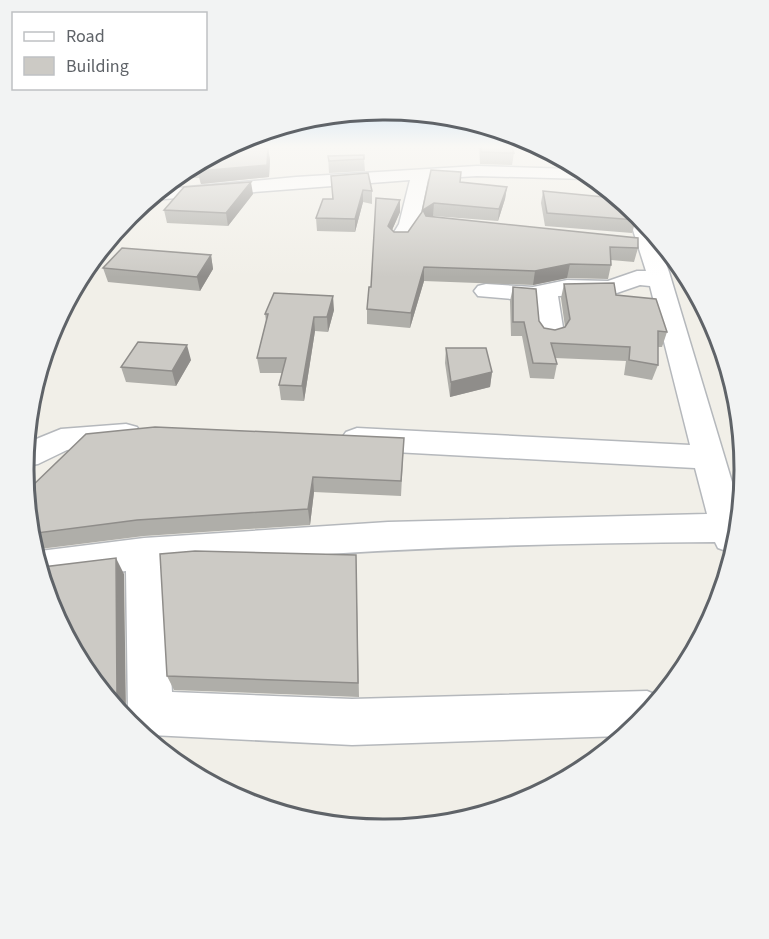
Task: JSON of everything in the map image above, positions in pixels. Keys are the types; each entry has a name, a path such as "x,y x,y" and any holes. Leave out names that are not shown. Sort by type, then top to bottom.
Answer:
{"street":[{"path":"167,195 218,190"},
{"path":"401,239 409,224 417,190"},
{"path":"645,235 730,528"},
{"path":"486,291 533,294 567,287 611,288 638,278 651,256"},
{"path":"546,292 551,334"},
{"path":"35,452 61,440 154,431"},
{"path":"331,437 708,457"},
{"path":"48,565 144,553 302,539 729,532"},
{"path":"144,553 151,712 352,722 635,713"}],"building":[{"path":"182,190 245,190 226,213 164,210"},
{"path":"332,190 372,190 372,191 363,190 355,219 316,218 323,199 333,199"},
{"path":"427,190 506,190 499,209 434,203 423,210 426,216 638,238 638,248 610,247 611,265 570,264 535,271 424,267 411,313 367,309 369,287 371,287 376,198 400,200 388,226 394,232 408,232 422,212"},
{"path":"543,191 604,197 629,219 547,213"},
{"path":"122,248 211,255 197,277 103,268"},
{"path":"614,283 616,295 656,299 667,332 658,331 658,365 629,360 630,347 551,343 557,364 533,363 524,322 513,322 513,287 536,289 539,321 544,328 555,330 565,327 570,319 564,284"},
{"path":"274,293 333,296 327,317 314,317 302,386 279,385 286,358 257,358 268,314 265,314"},
{"path":"138,342 187,345 172,371 121,367"},
{"path":"446,348 486,348 492,372 451,382"},
{"path":"155,427 404,438 401,481 313,477 308,509 137,520 40,533 35,484 86,434"},
{"path":"195,551 356,555 358,683 167,676 160,554"},
{"path":"116,558 117,695 81,644 61,603 48,566"}]}
